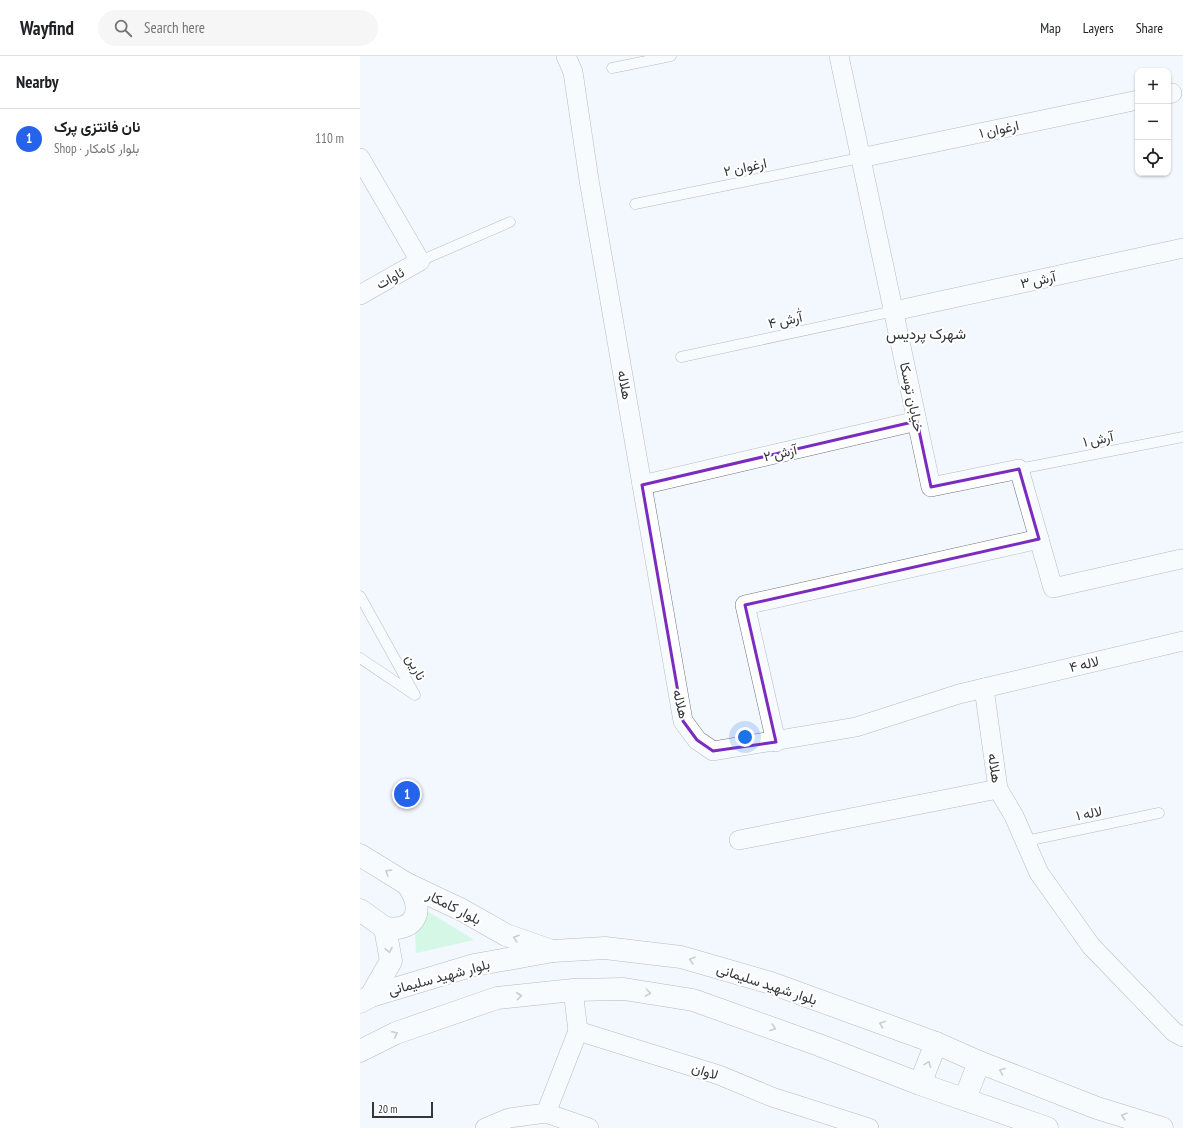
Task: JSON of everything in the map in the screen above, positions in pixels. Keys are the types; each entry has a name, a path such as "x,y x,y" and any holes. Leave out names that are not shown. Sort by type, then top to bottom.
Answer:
{"main road":[{"name":"بلوار کامکار","path":"360,854 407,884 462,910 506,935 553,951"},
{"path":"360,910 385,928 397,930 408,926 415,917 417,906 416,895 407,884"},
{"path":"366,999 391,961 385,928"},
{"name":"بلوار شهید سلیمانی","path":"366,999 474,965 553,951 606,948 681,956 771,983 936,1043 979,1062 1097,1108 1162,1128"},
{"path":"360,1051 396,1033 497,998 573,990 624,989 693,1000 819,1045 920,1084 1047,1128"},
{"path":"920,1084 936,1043"},
{"path":"965,1099 979,1062"}],"street":[{"name":"هلاله","path":"566,56 573,72 589,180 683,721 697,740 713,751 776,742 856,727 959,694 984,688 998,789 1014,816 1039,874 1091,946 1174,1032 1183,1037"},
{"name":"خیابان توسکا","path":"839,56 931,487 1019,469"},
{"name":"ارغوان ۱","path":"860,158 1135,101"},
{"path":"360,158 420,262"},
{"name":"آرش ۳","path":"894,311 1183,248"},
{"name":"ئاوات","path":"360,295 420,262"},
{"name":"آرش ۲","path":"642,485 917,421"},
{"path":"1019,469 1053,588 1180,559"},
{"path":"776,742 745,605 1039,539"},
{"name":"لاله ۴","path":"984,688 1183,641"},
{"path":"739,840 998,789"},
{"path":"546,1113 578,1031 573,990"},
{"name":"لاوان","path":"578,1031 719,1075 772,1097 869,1128"},
{"path":"485,1128 509,1118 546,1113 589,1128"}],"lane":[{"path":"612,68 671,56"},
{"name":"ارغوان ۲","path":"635,204 860,158"},
{"path":"420,262 510,222"},
{"name":"آٰرش ۴","path":"682,357 894,311"},
{"name":"آرش ۱","path":"1019,469 1183,437"},
{"name":"نارین","path":"360,596 415,695 360,658"},
{"name":"لاله ۱","path":"1026,841 1159,813"}],"highlighted area":[{"path":"917,421 931,487 1019,469 1039,539 745,605 776,742 713,751 697,740 683,721 642,485"}],"green space":[{"path":"424,909 474,940 416,953 415,934"}],"place":[{"name":"نان فانتزی پرک","path":"407,794"}],"district":[{"name":"شهرک پردیس","path":"926,333"}]}
